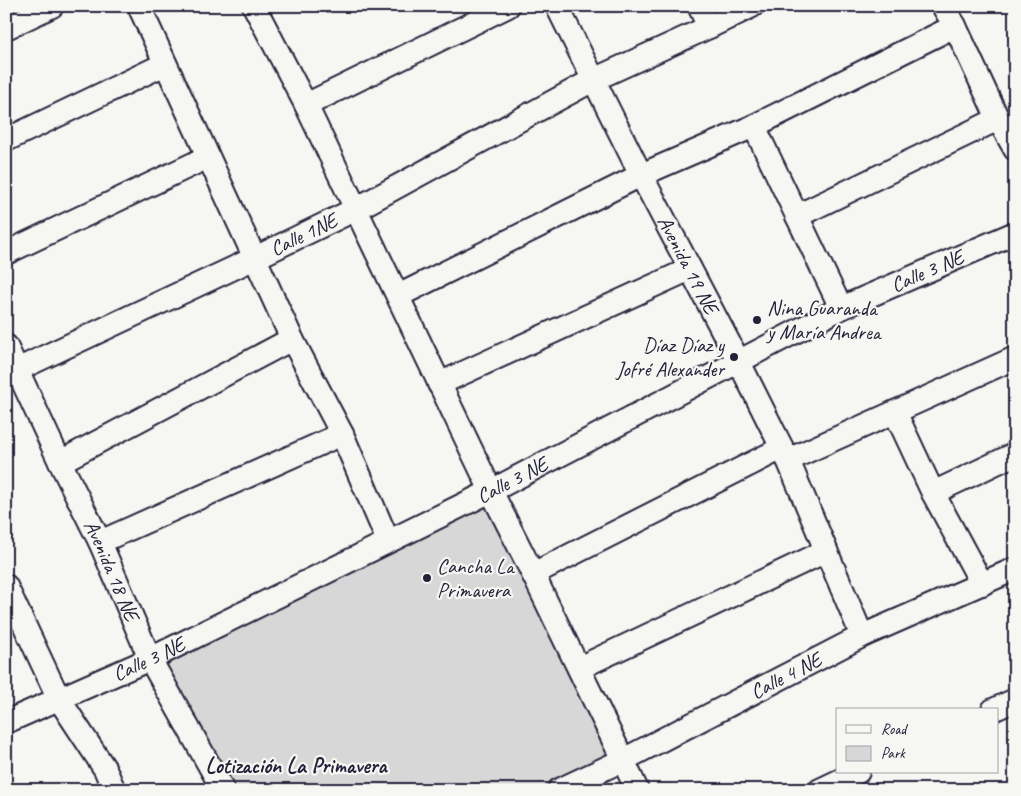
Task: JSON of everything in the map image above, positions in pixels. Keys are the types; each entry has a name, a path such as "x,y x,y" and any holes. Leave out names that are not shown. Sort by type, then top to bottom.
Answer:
{"street":[{"path":"6,28 52,6"},
{"path":"139,6 292,339 342,434 388,541"},
{"path":"306,105 508,6"},
{"name":"Avenida 19 NE","path":"557,6 641,175 785,454 862,636"},
{"path":"699,6 709,27"},
{"name":"Calle 1NE","path":"12,372 356,209 593,80 752,6"},
{"path":"943,6 998,119 1015,149"},
{"path":"259,8 637,790"},
{"path":"398,296 641,175 754,126 954,26"},
{"path":"6,140 165,64"},
{"path":"797,216 998,119"},
{"path":"754,126 841,308"},
{"path":"6,253 208,157"},
{"name":"Calle 3 NE","path":"6,722 150,659 491,491 841,308 1015,233"},
{"path":"440,384 690,269"},
{"path":"60,462 292,339"},
{"name":"Avenida 18 NE","path":"6,346 12,372 100,542 150,659 223,790"},
{"path":"533,574 785,454 895,412 1015,358"},
{"path":"895,412 933,493 982,584"},
{"path":"100,542 342,434"},
{"path":"933,493 1015,454"},
{"path":"579,668 826,551"},
{"name":"Calle 4 NE","path":"559,790 623,760 862,636 1015,569"},
{"path":"8,596 58,699 105,768 113,789"},
{"path":"997,708 1015,700"},
{"path":"820,790 854,774"}],"green space":[{"name":"Cancha La Primavera","path":"489,496 625,763 565,790 235,790 160,660"}],"place":[{"name":"Nina Guaranda y María Andrea","path":"757,320"},
{"name":"Díaz Díaz y Jofré Alexander","path":"734,357"},
{"name":"Cancha La Primavera","path":"427,578"}],"district":[{"name":"Lotización La Primavera","path":"296,765"}]}
